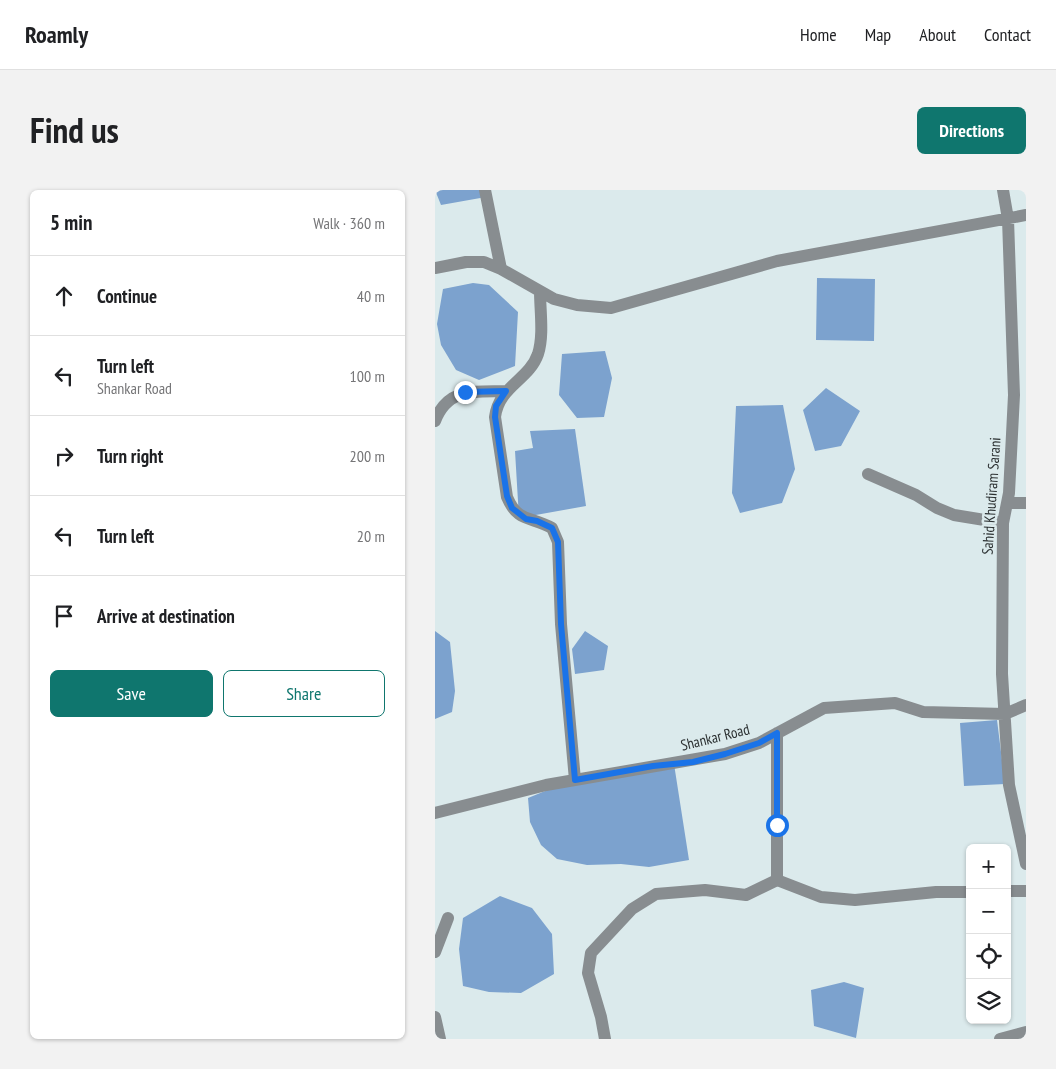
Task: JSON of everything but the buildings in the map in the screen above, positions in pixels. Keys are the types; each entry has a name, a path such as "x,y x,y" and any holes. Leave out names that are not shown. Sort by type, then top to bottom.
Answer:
{"street":[{"path":"485,190 501,268"},
{"name":"Sahid Khudiram Sarani","path":"1003,190 1008,219 1013,395 1007,503 1003,523 1002,674 1009,784 1026,864"},
{"path":"435,268 466,262 484,262 501,268 554,298 577,305 611,308 777,261 1026,215"},
{"path":"540,291 541,339 538,355 527,370 506,391 496,406 495,417 507,496 517,514 552,528 558,542 561,624 575,780"},
{"path":"435,421 440,408 451,398 465,392 506,391"},
{"path":"868,474 954,515 1003,523"},
{"path":"1007,503 1026,503"},
{"name":"Shankar Road","path":"435,813 575,780 653,766 693,762 725,754 759,743 824,708 895,703 923,712 1005,714 1026,705"},
{"path":"777,733 777,880"},
{"path":"605,1039 601,1017 588,973 591,953 632,909 656,894 705,890 746,895 777,880 821,897 855,900 937,892 966,892"},
{"path":"1011,891 1026,891"},
{"path":"435,952 448,918"},
{"path":"435,1017 440,1039"},
{"path":"1000,1039 1026,1032"}],"water":[{"path":"435,190 485,190 486,197 441,205"},
{"path":"817,278 875,279 874,341 816,340"},
{"path":"473,283 489,285 518,312 515,366 479,380 456,370 441,345 437,324 443,289"},
{"path":"605,351 612,378 604,417 577,418 559,395 562,354"},
{"path":"826,388 860,411 841,446 815,451 803,410"},
{"path":"783,405 795,469 782,503 740,513 732,493 736,406"},
{"path":"575,429 586,506 519,518 515,451 533,448 530,431"},
{"path":"435,631 450,642 455,691 452,712 435,719"},
{"path":"585,631 608,646 604,670 575,674 572,649"},
{"path":"997,720 1005,784 964,786 960,723"},
{"path":"674,764 689,860 649,867 621,864 587,865 557,859 541,845 530,822 528,798 550,789"},
{"path":"500,896 532,908 552,934 554,974 521,993 489,992 463,986 459,949 463,918"},
{"path":"844,982 864,988 856,1038 814,1026 811,990"}],"route":[{"path":"465,392 506,391 496,406 495,417 507,496 517,514 552,528 558,542 561,624 575,780 653,766 693,762 759,743 777,733 777,825"}]}
